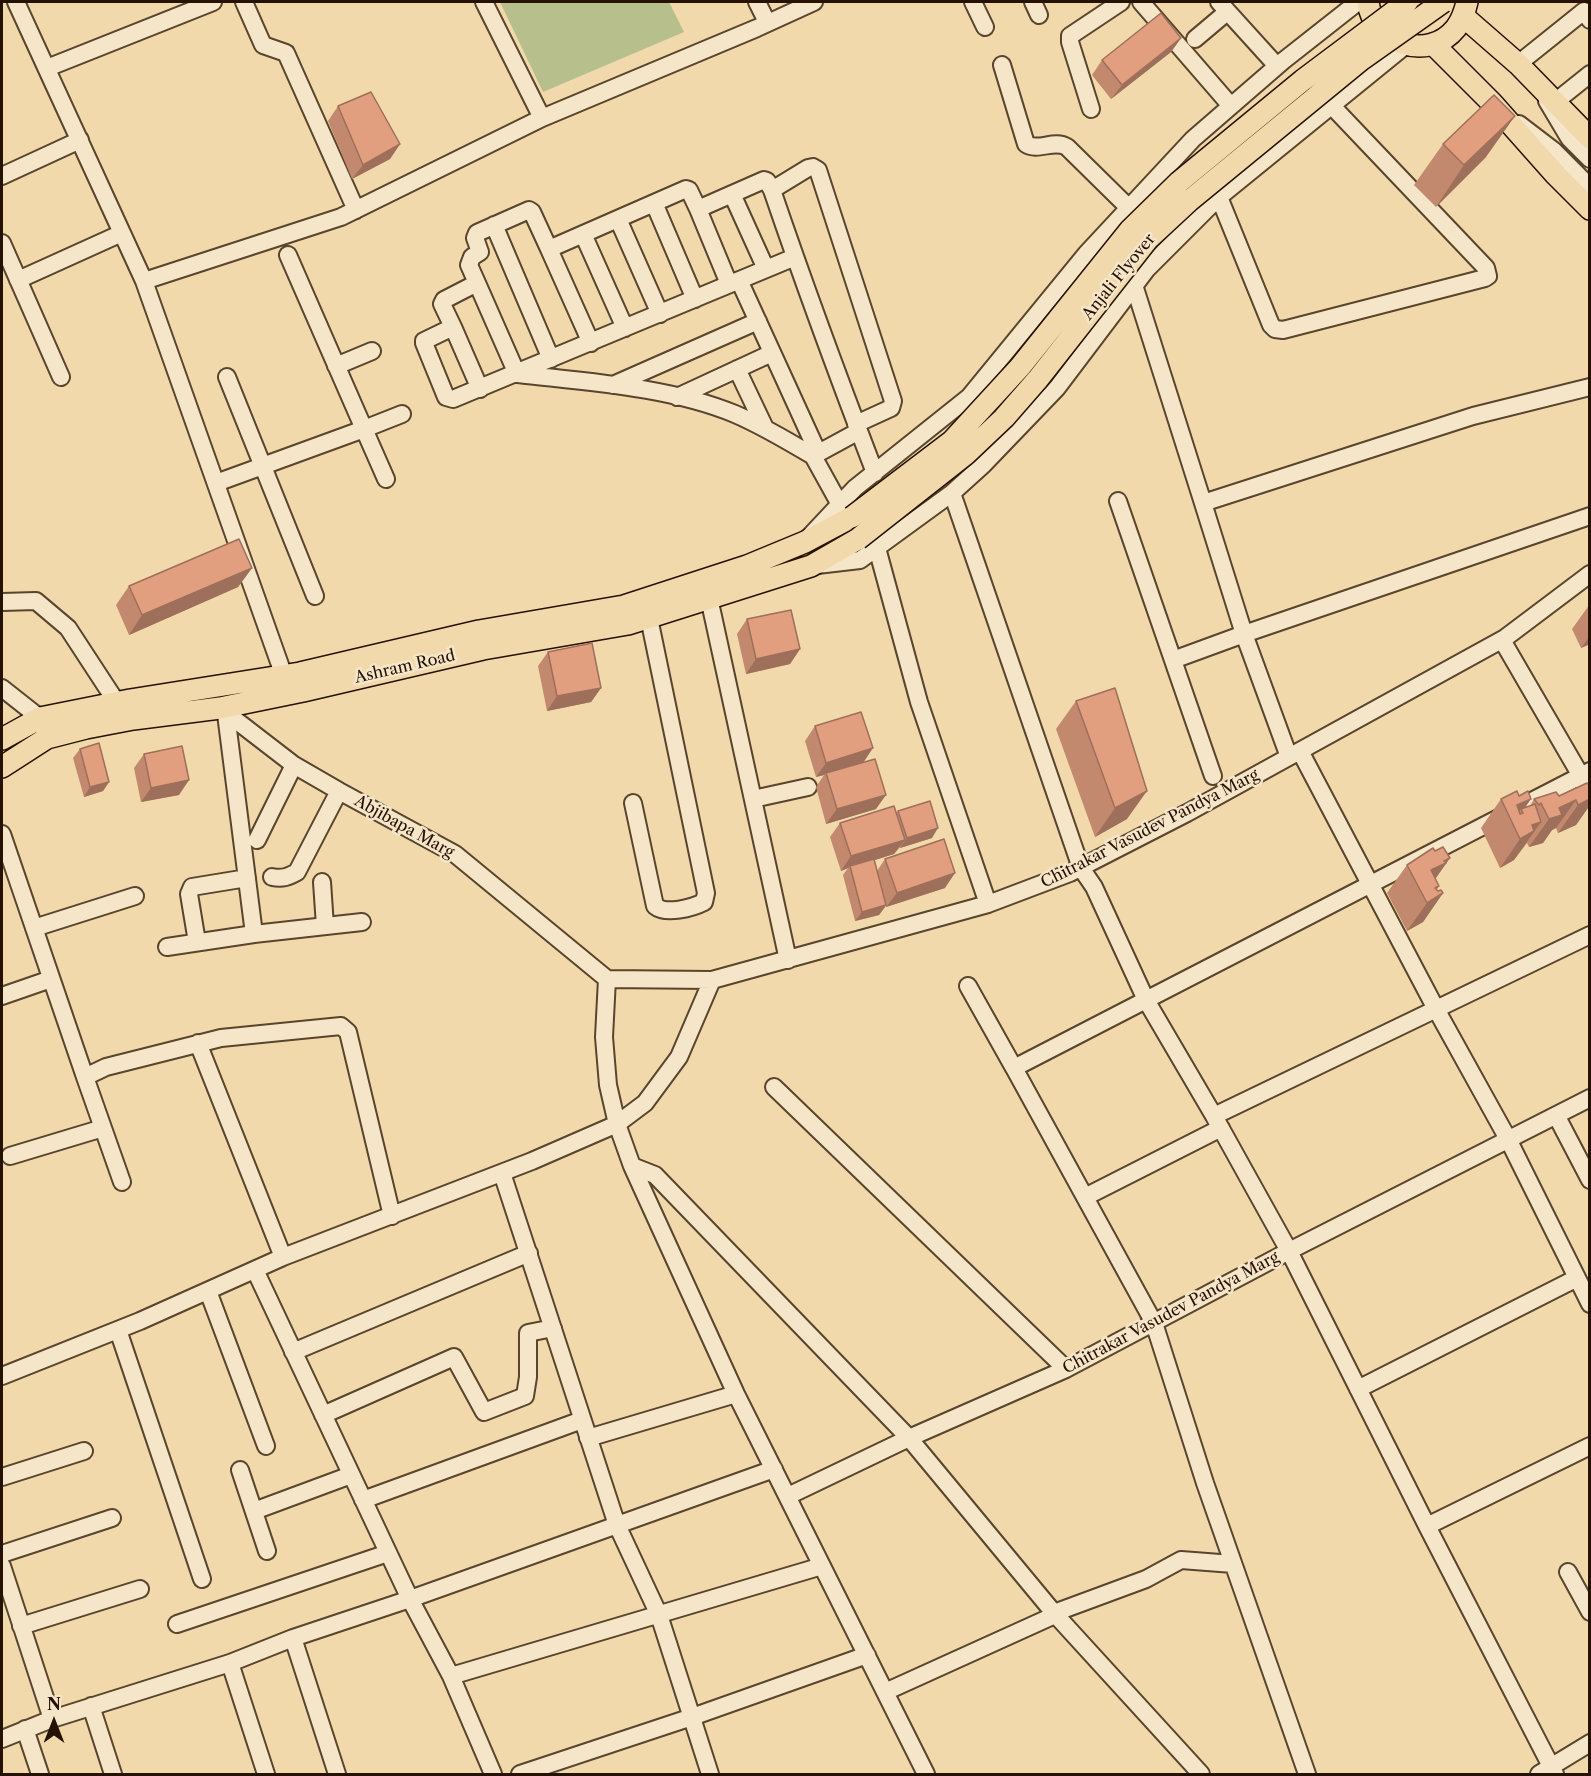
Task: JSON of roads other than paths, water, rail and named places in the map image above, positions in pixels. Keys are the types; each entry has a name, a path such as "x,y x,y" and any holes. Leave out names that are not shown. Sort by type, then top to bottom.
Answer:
{"main road":[{"path":"1368,2 1370,14 1380,30 1396,42 1420,46 1433,44 1446,37 1456,28 1466,5 1518,64 1590,138"},
{"name":"Anjali Flyover","path":"805,542 845,510 952,441 1020,368 1130,230 1179,182 1303,80 1407,2"},
{"name":"Anjali Flyover","path":"811,566 867,543 1004,418 1038,379 1148,239 1189,201 1361,60 1443,2"},
{"path":"1433,44 1590,209"},
{"name":"Ashram Road","path":"2,739 117,703 284,676 479,631 624,606 747,566 805,542"},
{"name":"Ashram Road","path":"3,761 43,728 86,728 133,719 223,711 483,649 628,624 811,566"}],"street":[{"path":"16,2 144,281 284,676"},
{"path":"47,68 213,2"},
{"path":"243,2 263,45 286,53 356,210"},
{"path":"484,2 542,118"},
{"path":"757,2 767,22"},
{"path":"144,281 341,217 542,118 814,2"},
{"path":"974,2 985,27"},
{"path":"1091,109 1070,36 1121,2"},
{"path":"1141,2 1231,106"},
{"path":"549,249 689,190 734,282 758,321 816,455 845,510 874,472 969,397 1086,254 1193,139 1277,66 1358,2"},
{"path":"1195,39 1223,7 1277,66"},
{"path":"1518,64 1584,11 1590,20"},
{"path":"988,904 867,543 952,493 983,465 1057,388 1147,268 1219,197 1406,45"},
{"path":"1002,65 1026,144 1030,147 1062,144 1129,208"},
{"path":"1555,102 1590,75"},
{"path":"1534,80 1569,138 1590,159"},
{"path":"1492,104 1553,150 1590,187"},
{"path":"1219,197 1271,325 1275,329 1283,330 1485,278 1488,272 1486,268 1331,105"},
{"path":"2,176 80,140"},
{"path":"772,190 808,168 813,167 818,170 892,401 891,408 886,412 816,455"},
{"path":"698,209 764,180 767,181 874,472"},
{"path":"732,194 766,268"},
{"path":"654,203 696,298"},
{"path":"517,374 469,265 472,257 480,252 474,238 475,234 529,210 532,212 591,343"},
{"path":"618,219 660,314"},
{"path":"494,225 551,359"},
{"path":"18,280 122,233"},
{"path":"583,234 625,328"},
{"path":"2,243 61,377"},
{"path":"288,255 386,479"},
{"path":"453,327 424,340 447,397 453,399 795,257"},
{"path":"477,283 442,302 480,389"},
{"path":"1134,285 1244,634 1295,754 1371,885 1508,1139 1590,1304"},
{"path":"612,385 758,321"},
{"path":"336,366 372,351"},
{"path":"677,397 772,353"},
{"path":"737,369 765,428"},
{"path":"517,374 612,385 677,397 734,414 816,455"},
{"path":"227,377 315,596"},
{"path":"1203,502 1473,416 1590,387"},
{"path":"216,483 402,414"},
{"path":"952,493 1081,868 1094,887 1146,1000 1289,1251 1548,1772 1590,1743"},
{"path":"1118,501 1213,776"},
{"path":"1173,660 1590,516"},
{"name":"Chitrakar Vasudev Pandya Marg","path":"607,979 712,980 1016,895 1081,868 1295,754 1502,639 1590,574"},
{"path":"709,598 788,960"},
{"path":"2,602 36,601 68,628 117,703"},
{"path":"633,803 655,906 660,910 669,910 704,902 706,893 649,618"},
{"path":"1502,639 1585,773 1590,797"},
{"path":"2,688 43,728"},
{"path":"223,711 254,934"},
{"name":"Abjibapa Marg","path":"223,711 294,765 455,854 607,979"},
{"path":"257,840 294,765"},
{"path":"1014,1068 1585,773"},
{"path":"753,799 808,787"},
{"path":"272,877 288,877 297,872 339,791"},
{"path":"2,834 122,1182"},
{"path":"197,942 189,894 192,886 247,878"},
{"path":"322,882 325,926"},
{"path":"34,928 135,896"},
{"path":"167,946 362,922"},
{"path":"1086,1197 1217,1122 1436,1009 1590,935"},
{"path":"2,996 51,979"},
{"path":"607,979 604,1037 608,1086 617,1124 632,1166 736,1394 926,1774"},
{"path":"2,1376 118,1330 283,1257 502,1173 617,1124 645,1103 679,1057 712,980"},
{"path":"968,986 1154,1323 1205,1483 1308,1774"},
{"path":"85,1077 106,1067 221,1038 335,1026 345,1029 348,1032 392,1216"},
{"path":"198,1043 283,1257"},
{"path":"774,1087 1066,1369"},
{"name":"Chitrakar Vasudev Pandya Marg","path":"788,1497 909,1438 1066,1369 1289,1251 1590,1098"},
{"path":"1556,1115 1590,1180"},
{"path":"10,1156 103,1128"},
{"path":"632,1166 655,1175 909,1438 1054,1613 1201,1774"},
{"path":"502,1173 616,1525 659,1615 710,1774"},
{"path":"293,1352 529,1253"},
{"path":"255,1270 410,1599 451,1676 493,1774"},
{"path":"1358,1389 1576,1278"},
{"path":"208,1291 266,1446"},
{"path":"323,1415 454,1357 484,1412 525,1396 528,1377 528,1333 553,1328"},
{"path":"118,1330 202,1579"},
{"path":"588,1438 736,1394"},
{"path":"363,1500 582,1420"},
{"path":"1427,1526 1590,1446"},
{"path":"2,1477 84,1451"},
{"path":"2,1738 91,1706 230,1663 293,1638 410,1599 774,1469"},
{"path":"240,1470 267,1551"},
{"path":"254,1511 351,1475"},
{"path":"2,1554 112,1518"},
{"path":"177,1624 388,1553"},
{"path":"885,1692 1055,1615 1054,1613 1146,1579 1181,1560 1233,1564"},
{"path":"2,1566 52,1719"},
{"path":"451,1676 822,1566"},
{"path":"1568,1572 1590,1612"},
{"path":"21,1626 140,1589"},
{"path":"293,1638 337,1774"},
{"path":"520,1774 692,1717 867,1655"},
{"path":"230,1663 266,1774"},
{"path":"91,1706 113,1774"},
{"path":"25,1729 40,1774"}]}
